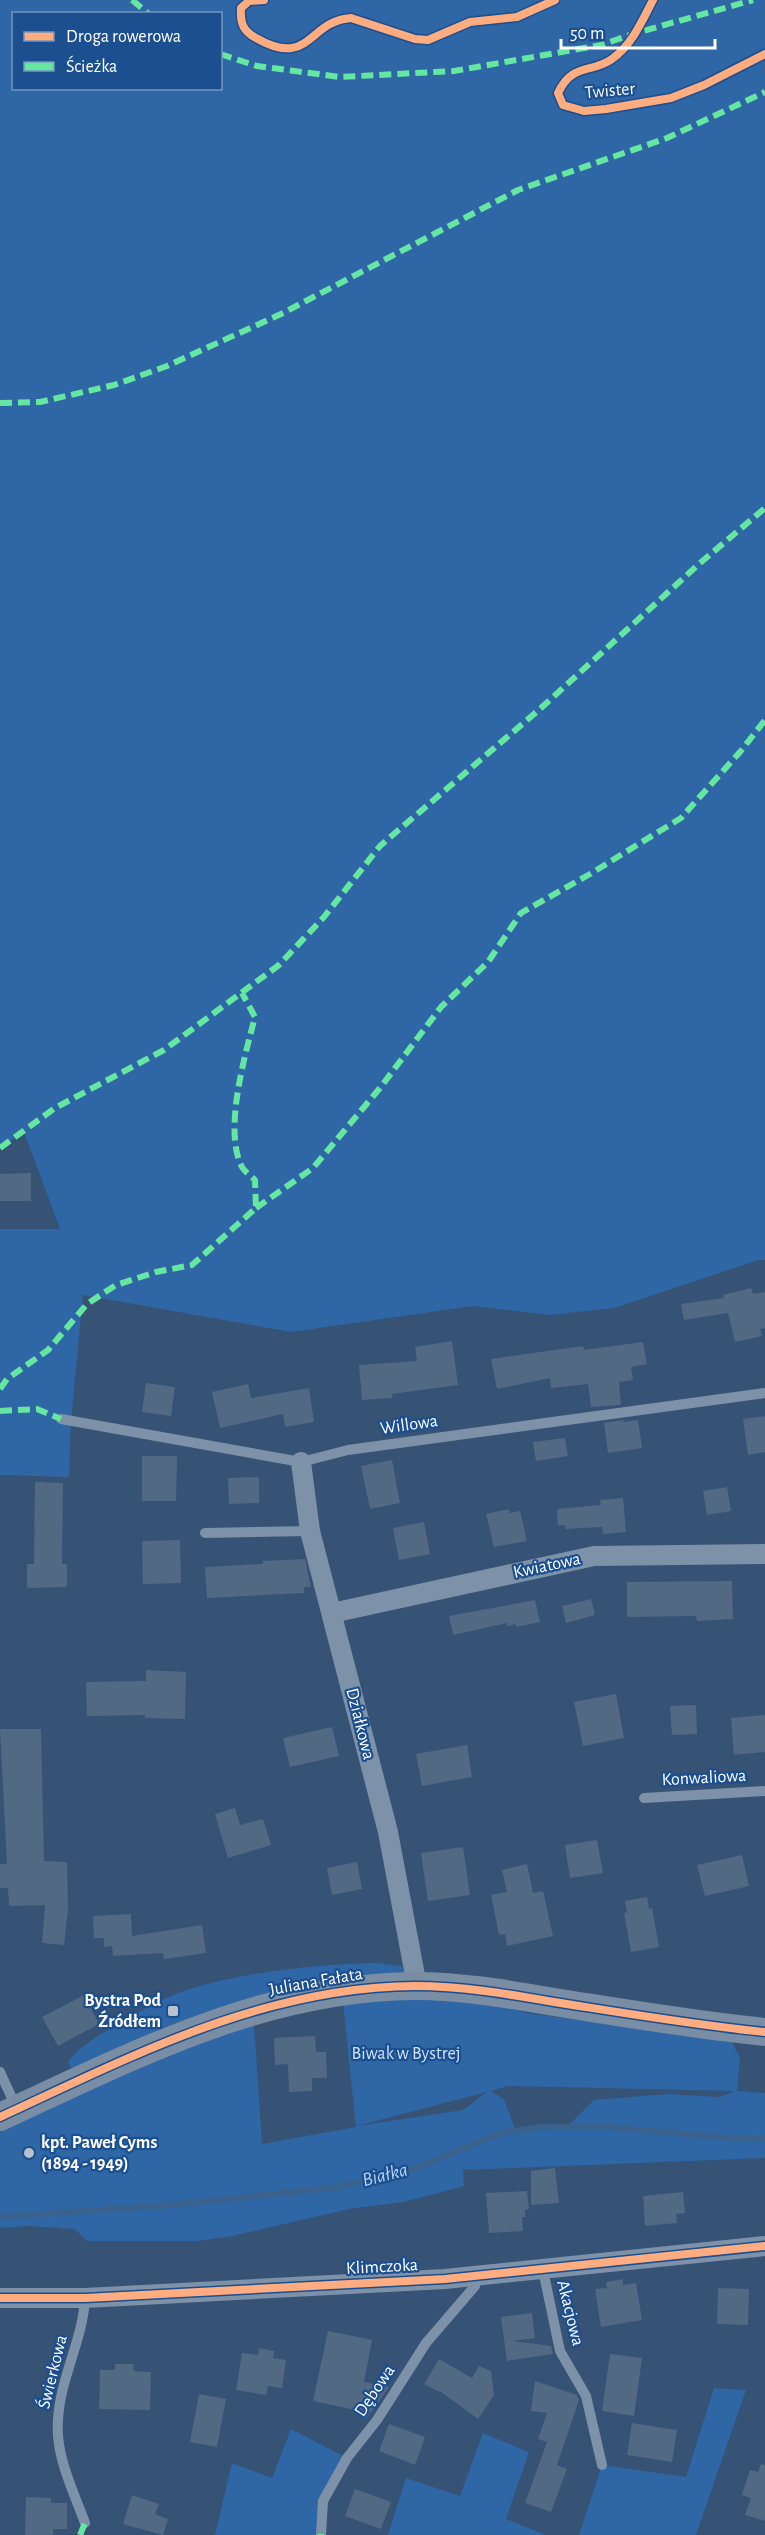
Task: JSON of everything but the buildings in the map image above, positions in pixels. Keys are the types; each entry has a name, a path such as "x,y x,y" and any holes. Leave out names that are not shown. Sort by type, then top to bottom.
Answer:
{"street":[{"name":"Działkowa","path":"301,1462 310,1531 388,1832 417,1986"},
{"name":"Kwiatowa","path":"332,1613 594,1556 765,1554"},
{"name":"Juliana Fałata","path":"8,2113 186,2033 253,2009 371,1987 417,1986 480,1990 714,2027 765,2032"},
{"name":"Klimczoka","path":"0,2298 85,2298 475,2276 765,2246"}],"lane":[{"name":"Willowa","path":"61,1419 301,1462 348,1450 765,1393"},
{"path":"205,1533 310,1531"},
{"name":"Konwaliowa","path":"644,1798 765,1791"},
{"path":"0,2072 8,2113"},
{"name":"Akacjowa","path":"543,2270 560,2352 586,2396 602,2465"},
{"name":"Dębowa","path":"321,2534 323,2501 347,2458 377,2420 426,2343 476,2286 475,2276"},
{"name":"Świerkowa","path":"85,2298 82,2322 57,2421 62,2463 85,2523"}],"green space":[{"path":"0,0 765,0 765,1260 758,1260 614,1308 550,1315 473,1306 291,1332 83,1295 71,1421 69,1477 0,1475 0,1229 60,1229 24,1132 0,1148"},
{"name":"Biwak w Bystrej","path":"377,1963 401,1966 417,1986 253,2009 262,2144 356,2127 343,2003 404,1998 487,1999 526,2013 731,2040 740,2058 737,2091 765,2093 765,2158 463,2170 464,2186 404,2202 349,2209 232,2236 199,2241 87,2241 75,2229 28,2226 0,2228 0,2117 76,2081 68,2062 86,2044 149,2007 177,1993 196,1987 263,1973","holes":["508,2086 735,2091 720,2097 668,2094 594,2100 569,2125 516,2131 504,2099 491,2091","487,2092 463,2110 357,2126"]},
{"path":"714,2388 746,2390 696,2535 579,2535 602,2465 686,2477"},
{"path":"291,2429 347,2458 323,2501 323,2535 215,2535 232,2463 272,2478"},
{"path":"483,2433 529,2452 506,2519 546,2535 388,2535 406,2478 460,2496"}],"waterway":[{"name":"Białka","path":"0,2217 170,2205 331,2188 408,2171 502,2133 540,2127 599,2126 727,2138 765,2139"}],"marked path":[{"path":"132,0 147,12"},
{"path":"222,55 257,66 340,77 454,71 601,45 753,0"},
{"path":"0,403 40,402 114,385 167,366 281,314 518,190 667,138 765,92"},
{"path":"0,1148 55,1108 164,1050 279,965 324,917 380,846 541,708 699,564 765,508"},
{"path":"256,1208 313,1168 380,1088 441,1007 488,962 521,913 681,818 740,752 765,720"},
{"path":"0,1389 7,1379 48,1350 87,1304 116,1285 156,1272 192,1265 256,1208 255,1180 242,1167 235,1134 238,1093 255,1017 242,993"},
{"path":"0,1411 37,1409 61,1419"},
{"path":"80,2535 85,2523"}],"cycle path":[{"path":"264,0 249,1 241,8 243,26 256,38 274,46 288,48 308,41 337,21 351,18 415,39 428,40 470,22 517,17 555,0"},
{"name":"Twister","path":"653,0 636,32 619,53 604,63 576,73 564,83 558,93 563,105 584,111 671,98 704,85 765,54"},
{"path":"0,2117 150,2049 201,2029 305,1998 359,1989 415,1986 468,1989 765,2032"},
{"path":"0,2298 85,2298 445,2279 765,2246"}],"place":[{"name":"Bystra Pod Źródłem","path":"173,2011"},
{"name":"kpt. Paweł Cyms (1894 - 1949)","path":"29,2153"}]}
